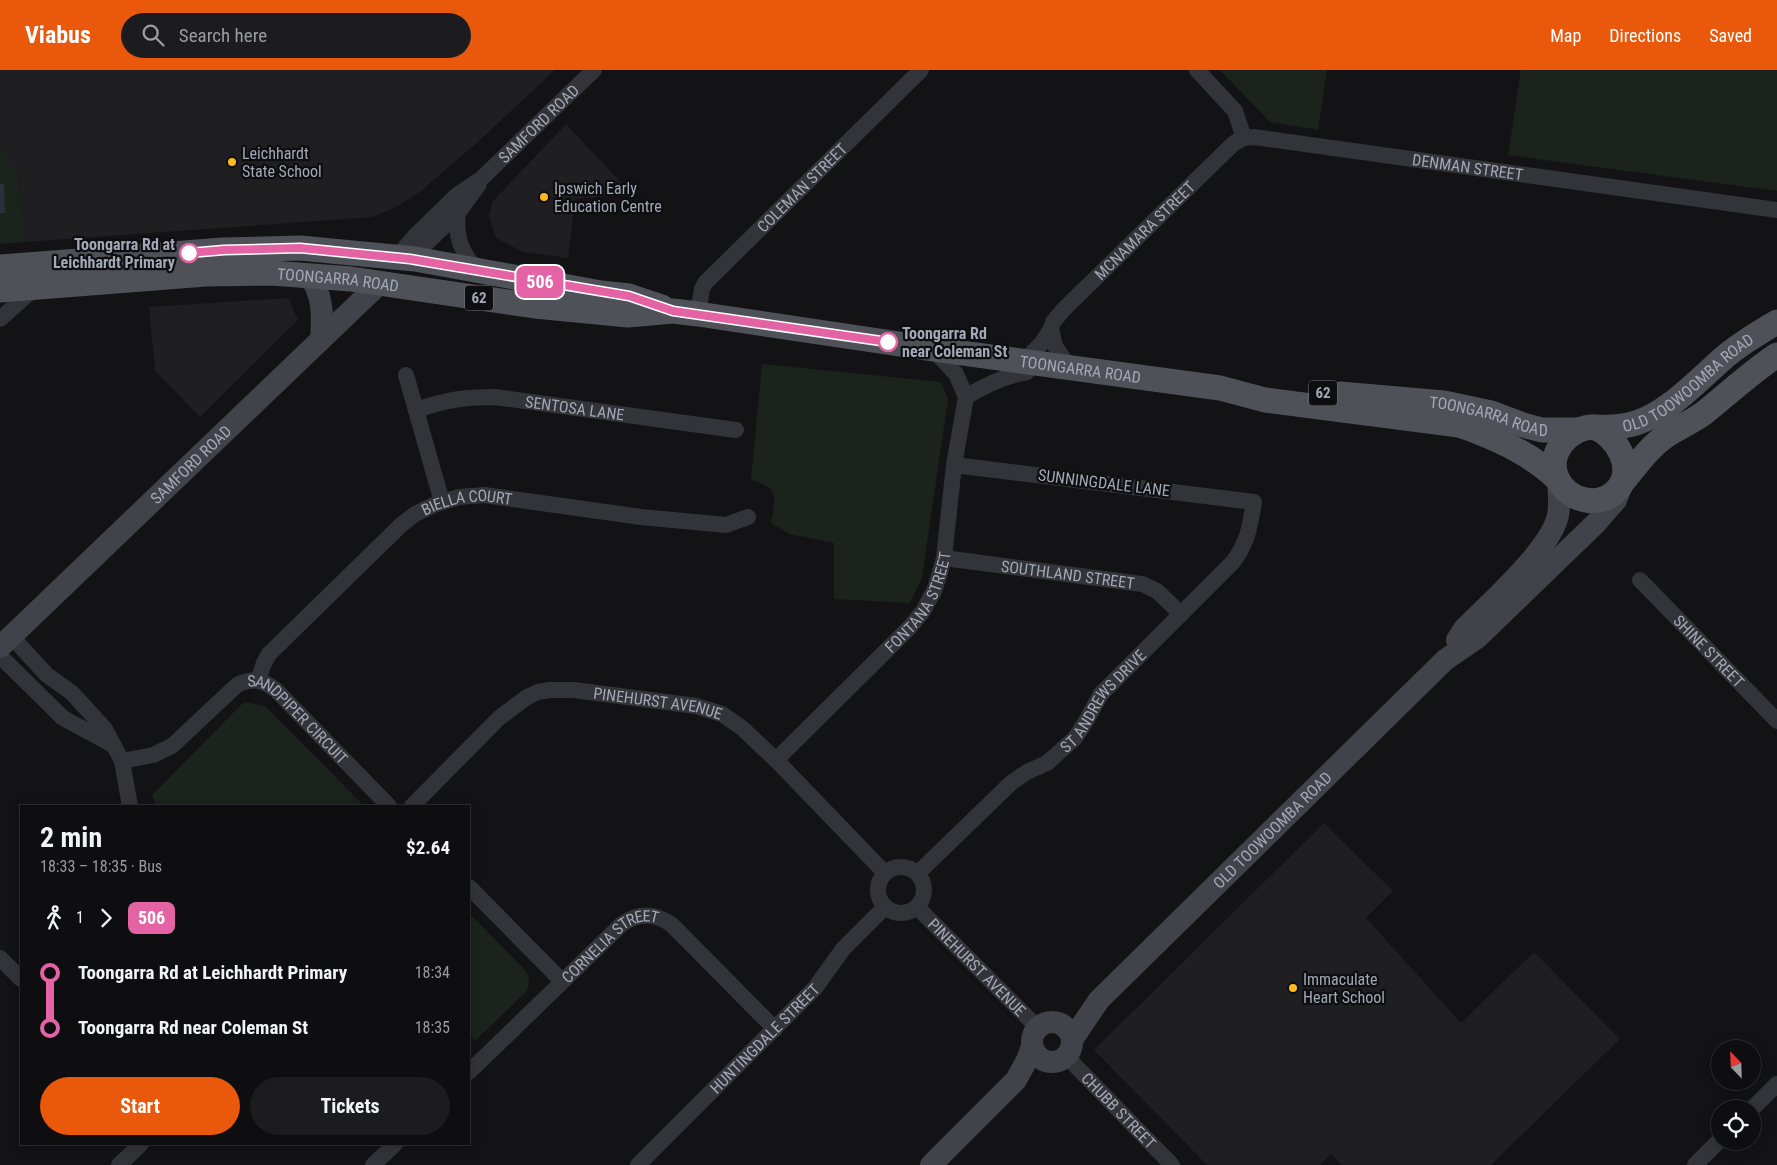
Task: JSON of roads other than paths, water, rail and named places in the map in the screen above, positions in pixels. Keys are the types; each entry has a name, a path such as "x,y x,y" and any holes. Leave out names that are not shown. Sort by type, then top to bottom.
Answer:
{"main road":[{"name":"TOONGARRA ROAD","path":"0,267 254,249 300,248 404,258 476,270 629,296 673,311"},
{"name":"SAMFORD ROAD","path":"380,283 404,258"},
{"name":"TOONGARRA ROAD","path":"0,290 206,274 272,273 380,283 535,306 628,315 673,311 698,314 933,349 1220,388 1265,400 1459,425 1487,436 1525,455 1540,464 1558,480"},
{"name":"OLD TOOWOOMBA ROAD","path":"1586,428 1614,428 1636,423 1664,408 1752,336 1777,322"},
{"path":"1664,408 1692,400 1741,359 1760,346 1777,339"},
{"name":"OLD TOOWOOMBA ROAD","path":"1622,483 1656,443 1701,415 1772,361"},
{"name":"TOONGARRA ROAD","path":"1220,388 1267,388 1444,403 1491,413 1542,430 1586,428"},
{"path":"1558,480 1555,465 1558,450 1565,439 1586,428 1606,435 1620,450 1625,467 1622,483"},
{"name":"62","path":"1558,480 1574,497 1597,501 1605,499 1614,493 1622,483"}],"street":[{"name":"SAMFORD ROAD","path":"404,258 415,236 457,195 482,178 594,70"},
{"name":"COLEMAN STREET","path":"698,314 702,289 705,283 921,70"},
{"path":"1197,70 1235,111 1244,138"},
{"name":"DENMAN STREET","path":"1244,138 1254,137 1777,210"},
{"name":"MCNAMARA STREET","path":"1029,362 1051,329 1053,322 1064,309 1234,143 1244,138"},
{"name":"SAMFORD ROAD","path":"404,258 458,213 482,178"},
{"path":"458,213 458,237 466,257 476,270"},
{"path":"309,275 315,284 323,312 322,338"},
{"name":"SAMFORD ROAD","path":"4,646 380,283"},
{"path":"0,319 36,286"},
{"path":"1051,329 1056,346 1069,367"},
{"path":"933,349 956,374 966,397 986,384 1026,372 1029,362"},
{"path":"406,375 442,502"},
{"name":"SENTOSA LANE","path":"416,410 465,397 495,397 736,430"},
{"name":"FONTANA STREET","path":"776,760 910,626 923,612 934,591 944,558 954,465 966,397"},
{"name":"SUNNINGDALE LANE","path":"954,465 1254,502"},
{"name":"OLD TOOWOOMBA ROAD","path":"1445,660 1464,630 1543,547 1555,526 1558,515 1558,480"},
{"name":"OLD TOOWOOMBA ROAD","path":"931,1165 1016,1080 1063,1053 1099,1000 1445,660 1477,638 1590,529 1616,500 1622,483"},
{"name":"BIELLA COURT","path":"258,680 269,654 397,529 415,514 442,502 470,496 490,495 641,517 726,525 748,517"},
{"name":"ST ANDREWS DRIVE","path":"918,873 1011,783 1027,772 1047,763 1081,730 1101,694 1233,562 1242,549 1249,532 1254,502"},
{"name":"SOUTHLAND STREET","path":"944,558 1142,584 1157,591 1181,614"},
{"name":"SHINE STREET","path":"1640,580 1777,721"},
{"path":"4,646 70,690 105,729 122,761 130,805"},
{"path":"4,646 63,718 113,745"},
{"name":"SANDPIPER CIRCUIT","path":"122,761 153,755 172,746 237,685 258,680 265,682 276,690 389,805"},
{"name":"PINEHURST AVENUE","path":"413,805 505,714 528,697 550,690 574,690 709,709 732,720 776,760 885,873"},
{"path":"905,867 918,873 925,886 924,894 918,907 898,913 885,906 878,894 878,886 885,873 891,869 905,867"},
{"path":"470,888 562,981"},
{"name":"HUNTINGDALE STREET","path":"638,1165 815,988 843,949 885,906"},
{"name":"PINEHURST AVENUE","path":"918,907 1042,1031"},
{"name":"CORNELIA STREET","path":"470,1071 562,981 628,920 641,915 655,916 672,925 775,1029"},
{"path":"0,958 20,978"},
{"name":"OLD TOOWOOMBA ROAD","path":"1016,1080 1042,1031 1099,1000"},
{"path":"1067,1028 1063,1053 1038,1057 1042,1031 1067,1028"},
{"name":"CHUBB STREET","path":"1063,1053 1172,1165"},
{"path":"1761,1100 1777,1084"},
{"path":"119,1165 140,1145"},
{"path":"373,1165 394,1145"},
{"path":"1695,1165 1711,1149"}],"place":[{"name":"Leichhardt State School","path":"232,162"},
{"name":"Ipswich Early Education Centre","path":"544,197"},
{"name":"Toongarra Rd at Leichhardt Primary","path":"189,253"},
{"name":"Toongarra Rd near Coleman St","path":"888,342"},
{"name":"Immaculate Heart School","path":"1293,988"}]}
